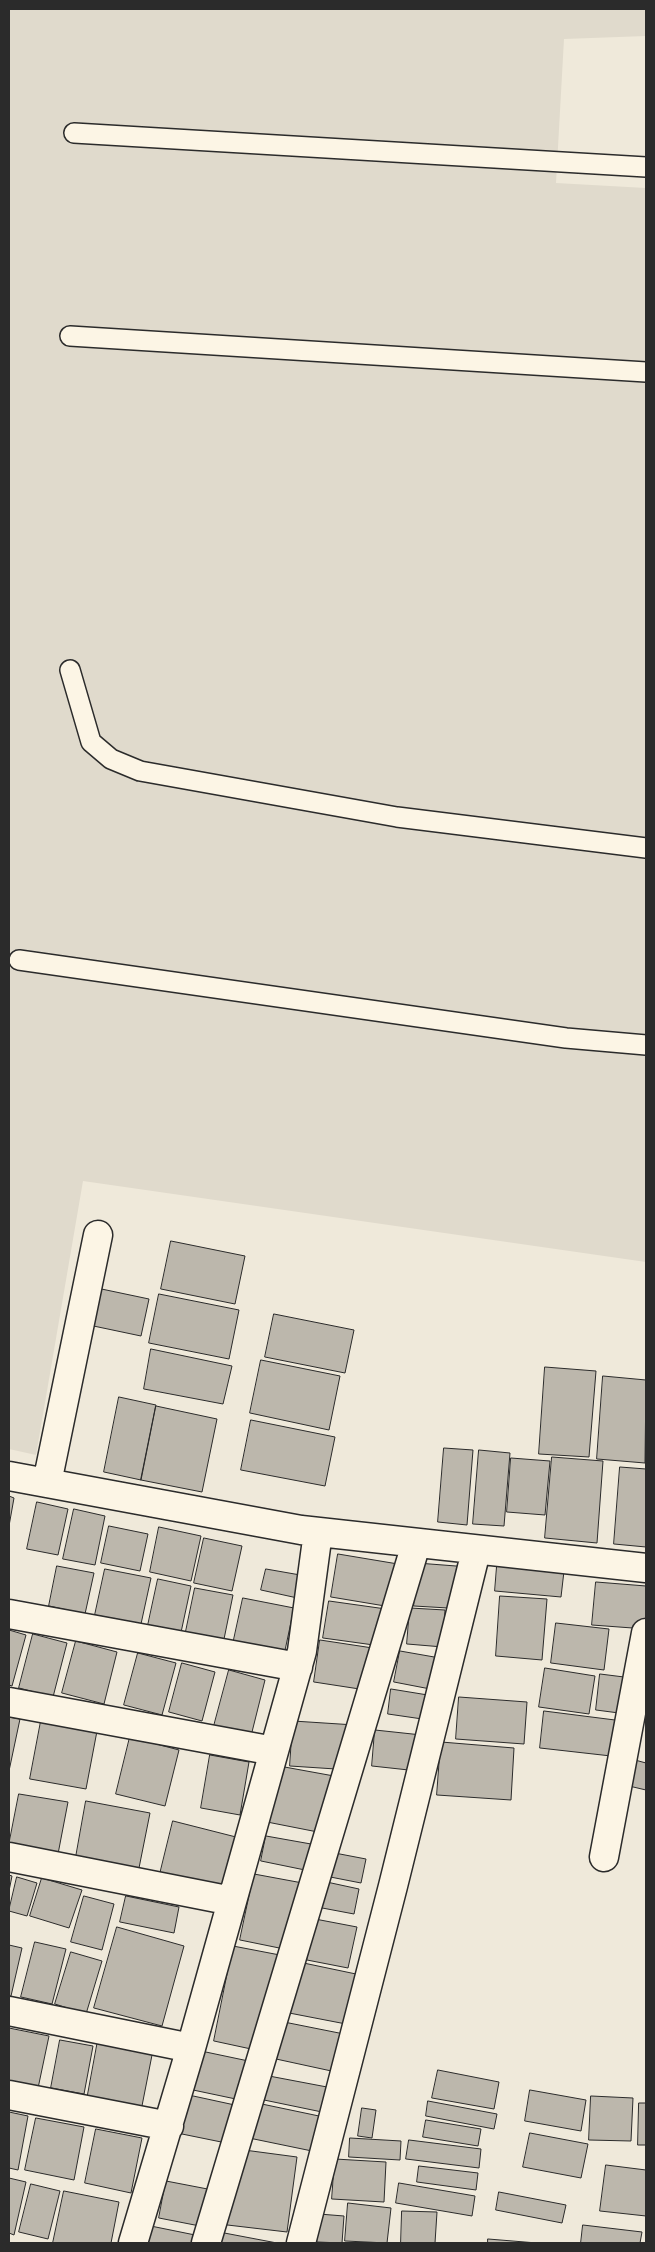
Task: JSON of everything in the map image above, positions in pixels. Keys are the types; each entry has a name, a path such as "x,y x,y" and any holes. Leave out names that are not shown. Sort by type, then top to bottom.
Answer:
{"street":[{"path":"47,1483 98,1235"},
{"path":"9,1476 318,1532 646,1568"},
{"path":"133,2243 169,2126 302,1651 318,1532"},
{"path":"206,2243 416,1544"},
{"path":"302,2243 394,1886 476,1550"},
{"path":"9,1614 298,1666"},
{"path":"604,1857 646,1633"},
{"path":"9,1702 274,1751"},
{"path":"9,1857 232,1900"},
{"path":"9,2012 191,2048"},
{"path":"9,2095 169,2126"}],"lane":[{"path":"74,133 646,167"},
{"path":"70,336 646,372"},
{"path":"70,670 91,742 111,759 140,771 397,817 646,848"},
{"path":"19,960 566,1038 646,1045"}],"shaded area":[{"path":"9,9 646,9 646,36 564,39 556,183 646,188 646,1262 83,1181 36,1455 9,1449"}],"building":[{"path":"171,1241 245,1256 235,1304 161,1289"},
{"path":"92,1287 149,1299 141,1336 84,1324"},
{"path":"159,1294 239,1310 229,1359 149,1343"},
{"path":"274,1314 354,1330 345,1373 265,1357"},
{"path":"151,1349 232,1366 223,1404 144,1389"},
{"path":"261,1360 340,1376 329,1430 250,1413"},
{"path":"545,1367 596,1371 589,1457 539,1454"},
{"path":"603,1376 646,1380 645,1463 597,1459"},
{"path":"119,1397 156,1405 141,1480 104,1472"},
{"path":"156,1406 217,1419 202,1492 141,1480"},
{"path":"251,1420 335,1437 325,1486 241,1470"},
{"path":"444,1448 473,1450 467,1525 438,1522"},
{"path":"479,1450 510,1453 504,1526 473,1524"},
{"path":"552,1457 603,1461 597,1543 545,1538"},
{"path":"511,1458 550,1461 545,1515 507,1512"},
{"path":"620,1467 646,1469 646,1547 614,1544"},
{"path":"9,1496 14,1498 9,1526"},
{"path":"37,1502 68,1509 58,1555 27,1549"},
{"path":"74,1509 105,1516 95,1565 63,1559"},
{"path":"109,1526 148,1534 140,1571 101,1563"},
{"path":"159,1527 201,1536 191,1581 150,1572"},
{"path":"204,1538 242,1546 232,1591 194,1583"},
{"path":"338,1554 404,1565 397,1608 331,1597"},
{"path":"417,1563 469,1567 465,1609 414,1606"},
{"path":"57,1566 94,1573 85,1614 49,1606"},
{"path":"497,1566 564,1571 561,1597 495,1591"},
{"path":"105,1569 151,1578 141,1624 95,1615"},
{"path":"266,1569 306,1576 302,1599 261,1590"},
{"path":"158,1579 191,1586 180,1637 147,1630"},
{"path":"596,1582 646,1586 646,1629 592,1625"},
{"path":"195,1588 233,1595 223,1644 185,1636"},
{"path":"500,1596 547,1599 542,1660 496,1656"},
{"path":"243,1598 294,1608 284,1655 233,1644"},
{"path":"329,1601 386,1609 381,1646 323,1638"},
{"path":"410,1608 445,1610 443,1647 407,1644"},
{"path":"556,1623 609,1629 604,1670 551,1663"},
{"path":"9,1630 26,1635 12,1686 9,1685"},
{"path":"33,1634 67,1643 53,1697 19,1688"},
{"path":"320,1640 386,1650 379,1692 314,1682"},
{"path":"76,1641 117,1652 104,1704 62,1693"},
{"path":"400,1651 457,1661 451,1693 394,1682"},
{"path":"138,1653 176,1663 162,1715 124,1705"},
{"path":"182,1663 215,1672 202,1721 169,1712"},
{"path":"545,1668 595,1676 589,1714 539,1707"},
{"path":"229,1670 265,1680 251,1736 214,1726"},
{"path":"600,1674 624,1677 619,1713 596,1710"},
{"path":"391,1689 440,1697 436,1721 388,1714"},
{"path":"459,1697 527,1702 524,1744 456,1739"},
{"path":"544,1711 615,1720 611,1756 540,1748"},
{"path":"9,1717 20,1719 9,1771"},
{"path":"41,1721 97,1731 86,1789 30,1779"},
{"path":"293,1721 355,1725 351,1770 290,1766"},
{"path":"375,1730 431,1736 427,1772 372,1766"},
{"path":"130,1737 179,1750 165,1806 116,1794"},
{"path":"441,1742 514,1748 511,1800 437,1795"},
{"path":"210,1755 249,1762 240,1815 201,1808"},
{"path":"635,1760 646,1763 646,1790 629,1786"},
{"path":"279,1766 345,1778 333,1835 267,1822"},
{"path":"19,1794 68,1802 58,1854 9,1845"},
{"path":"86,1801 150,1813 139,1868 76,1857"},
{"path":"173,1821 236,1837 223,1890 160,1874"},
{"path":"266,1836 311,1844 305,1870 261,1861"},
{"path":"319,1850 366,1859 361,1883 315,1874"},
{"path":"254,1874 308,1884 294,1951 240,1940"},
{"path":"9,1875 12,1876 9,1891"},
{"path":"17,1877 37,1883 27,1916 9,1911"},
{"path":"42,1878 82,1890 69,1928 30,1916"},
{"path":"322,1881 359,1889 354,1914 317,1907"},
{"path":"84,1896 114,1904 102,1950 71,1942"},
{"path":"126,1896 179,1907 174,1933 120,1922"},
{"path":"315,1919 357,1927 348,1968 307,1960"},
{"path":"117,1927 184,1946 162,2026 94,2008"},
{"path":"35,1942 66,1949 52,2004 21,1997"},
{"path":"9,1945 22,1948 11,1996 9,1996"},
{"path":"233,1946 285,1956 265,2052 214,2041"},
{"path":"71,1952 102,1961 86,2014 55,2004"},
{"path":"294,1961 356,1974 346,2024 284,2012"},
{"path":"284,2022 344,2034 336,2072 276,2059"},
{"path":"9,2028 49,2036 37,2093 9,2088"},
{"path":"60,2040 93,2046 84,2094 51,2088"},
{"path":"98,2040 153,2050 140,2116 86,2105"},
{"path":"201,2051 258,2063 250,2102 193,2090"},
{"path":"438,2070 499,2082 494,2109 432,2098"},
{"path":"269,2076 327,2087 322,2112 264,2100"},
{"path":"530,2090 586,2100 581,2131 525,2121"},
{"path":"184,2094 244,2107 236,2145 177,2133"},
{"path":"591,2096 633,2098 631,2141 589,2140"},
{"path":"428,2101 497,2114 494,2129 426,2116"},
{"path":"257,2103 319,2116 312,2151 249,2138"},
{"path":"639,2103 646,2103 646,2145 638,2145"},
{"path":"362,2108 376,2110 372,2138 358,2136"},
{"path":"9,2112 28,2116 18,2170 9,2168"},
{"path":"36,2118 84,2127 74,2180 25,2170"},
{"path":"426,2120 481,2129 478,2146 423,2137"},
{"path":"96,2129 142,2138 131,2193 85,2183"},
{"path":"530,2133 588,2144 581,2178 523,2167"},
{"path":"350,2138 401,2141 400,2160 349,2157"},
{"path":"409,2140 481,2149 479,2168 406,2159"},
{"path":"229,2148 297,2157 287,2232 219,2224"},
{"path":"335,2159 386,2162 384,2202 332,2199"},
{"path":"606,2165 646,2170 646,2216 600,2211"},
{"path":"419,2166 478,2173 476,2190 417,2182"},
{"path":"9,2178 26,2182 14,2235 9,2233"},
{"path":"166,2181 218,2191 210,2228 159,2218"},
{"path":"399,2183 475,2196 472,2216 396,2203"},
{"path":"31,2184 60,2191 48,2239 19,2232"},
{"path":"64,2191 119,2202 111,2243 53,2243"},
{"path":"499,2192 566,2205 562,2223 496,2210"},
{"path":"348,2203 391,2208 387,2243 345,2241"},
{"path":"402,2211 437,2212 435,2243 401,2243"},
{"path":"319,2214 344,2216 342,2243 317,2242"},
{"path":"136,2223 200,2236 198,2243 132,2243"},
{"path":"583,2225 642,2232 640,2243 581,2243"},
{"path":"219,2232 277,2243 216,2243"},
{"path":"488,2239 537,2243 488,2243"}]}
